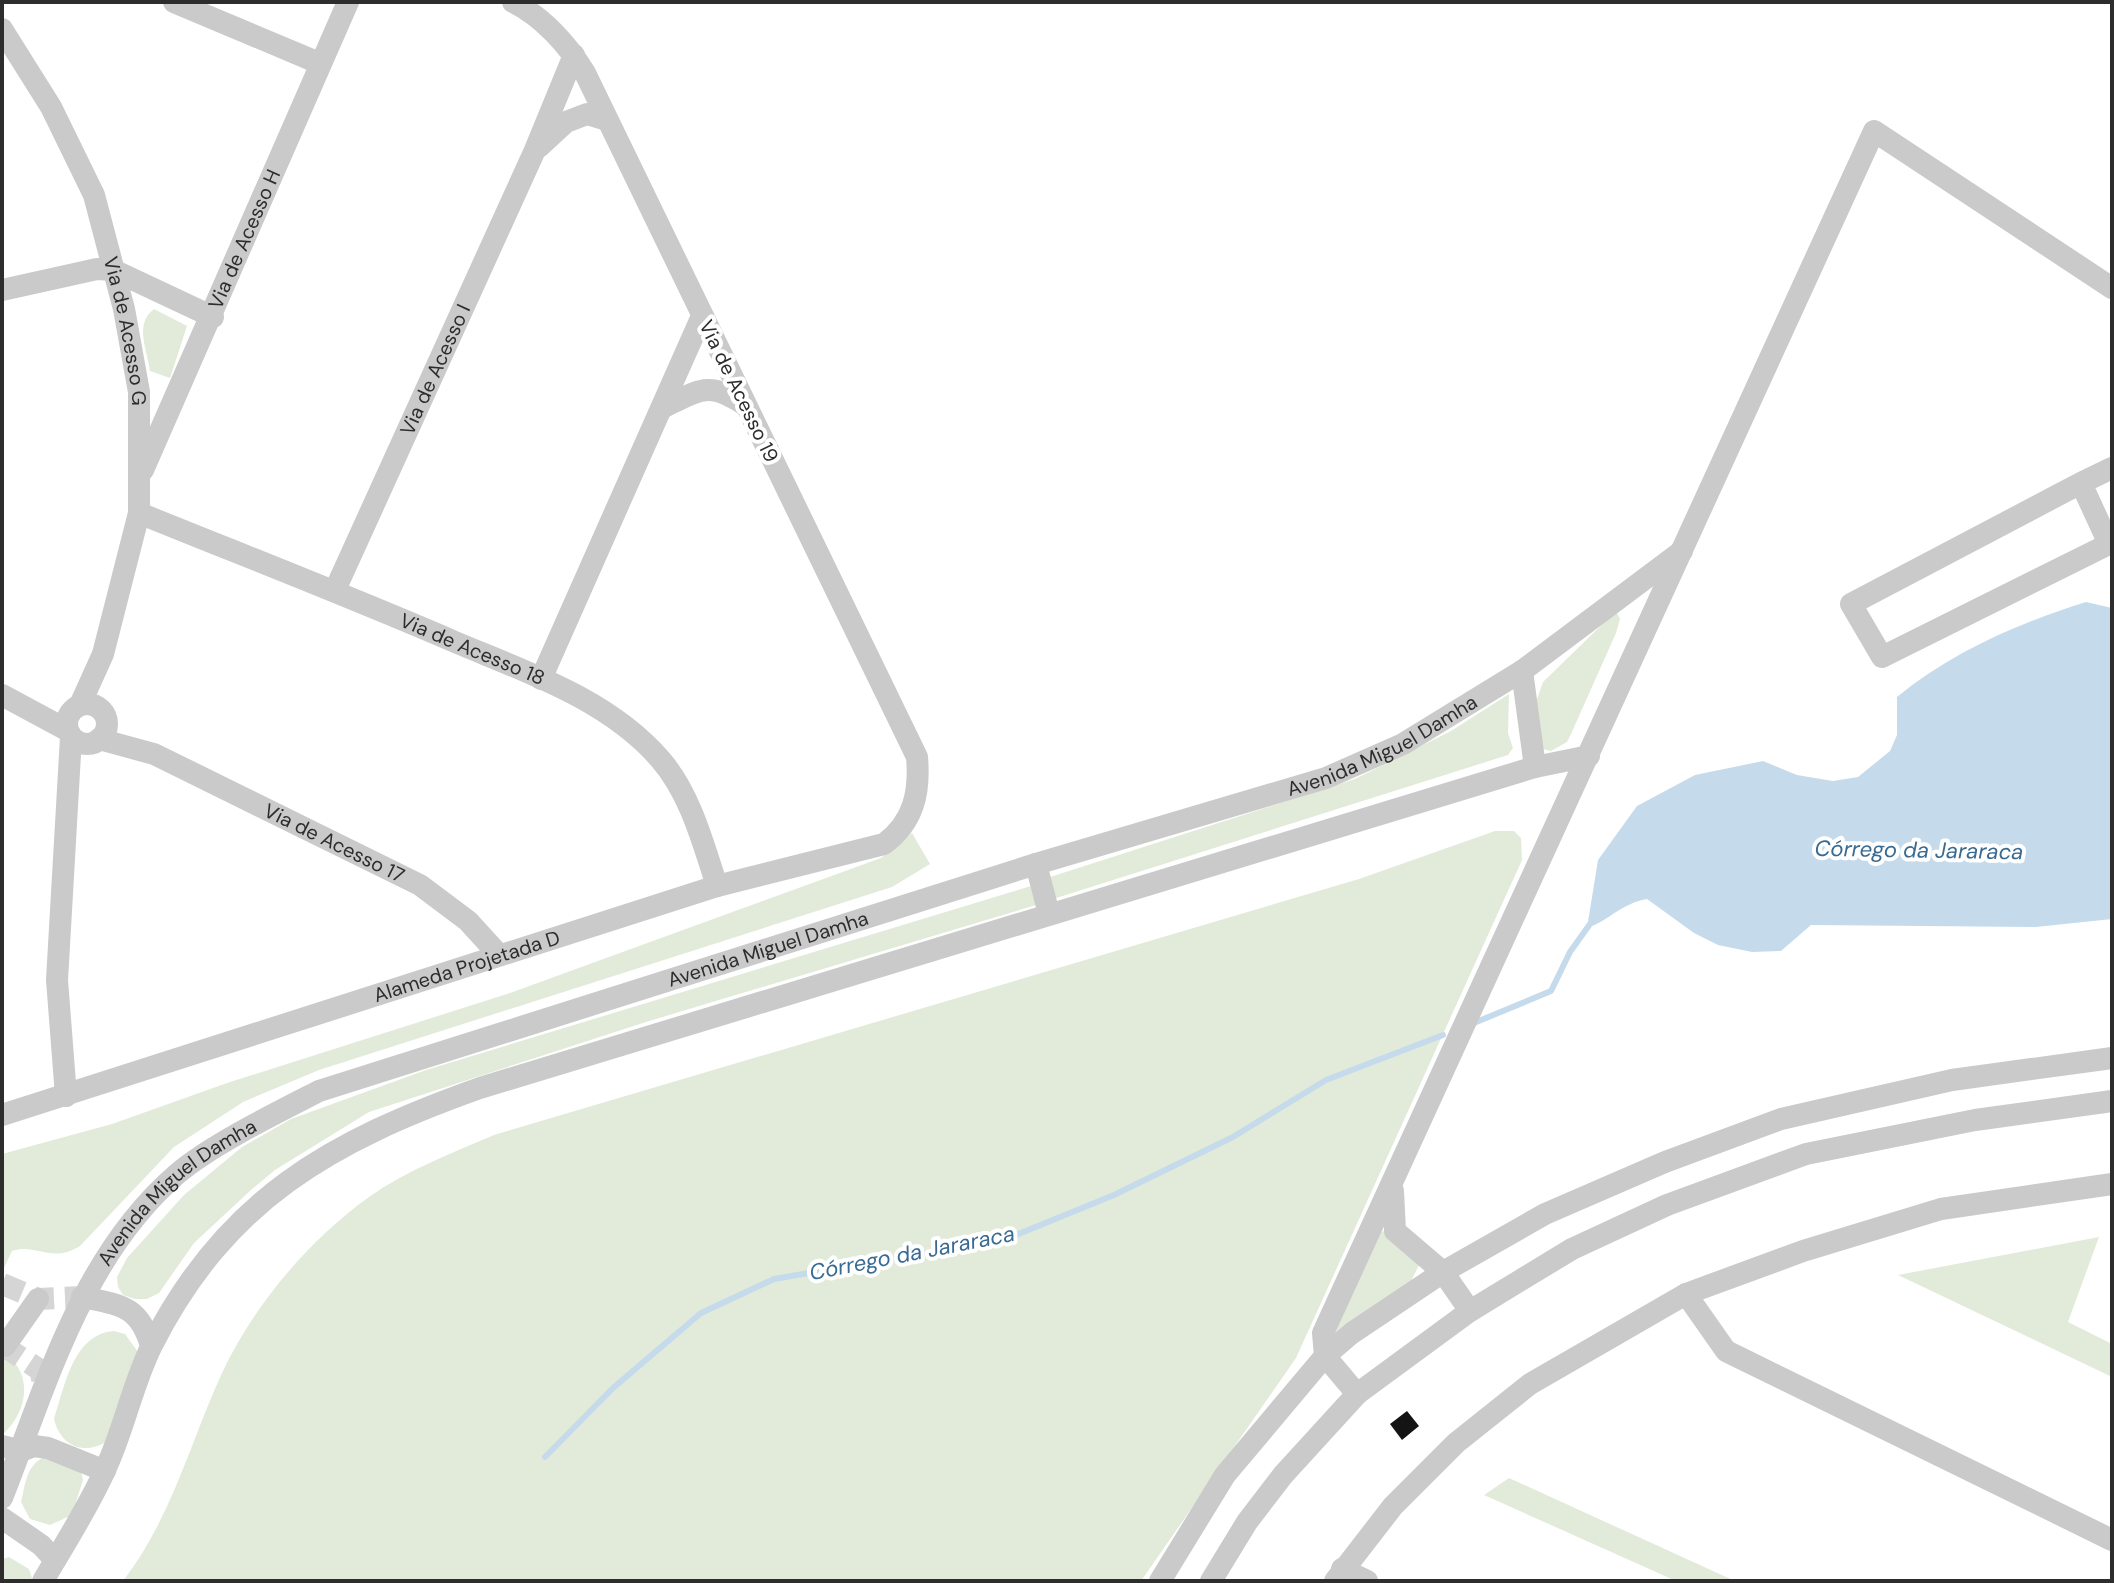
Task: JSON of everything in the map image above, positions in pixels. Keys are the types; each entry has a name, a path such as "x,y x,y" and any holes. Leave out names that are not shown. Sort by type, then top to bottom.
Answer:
{"street":[{"path":"174,2 319,63"},
{"name":"Via de Acesso H","path":"141,475 213,317 319,63 348,2"},
{"name":"Via de Acesso 19","path":"513,2 548,27 574,55 607,120 917,757 919,784 915,804"},
{"name":"Via de Acesso G","path":"2,29 28,67 75,151 94,195 127,321 139,392 139,513 86,724 63,831 57,980 66,1096"},
{"name":"Via de Acesso I","path":"335,590 535,150 574,55"},
{"name":"Via de Acesso I","path":"535,150 566,122 587,114 607,120"},
{"path":"1357,1394 1325,1356 1323,1333 1874,131 2112,288"},
{"path":"2,290 97,269 113,270 213,317"},
{"path":"541,679 702,316"},
{"path":"664,407 700,389 721,389 745,405"},
{"path":"2081,483 2109,544 1882,657 1851,604 2081,483 2112,468"},
{"name":"Via de Acesso 18","path":"139,513 335,590 541,679 612,716 660,759 683,791 717,886"},
{"name":"Avenida Miguel Damha","path":"2,1498 11,1449 82,1297 123,1230 178,1173 319,1091 1036,864 1326,778 1403,744 1522,671 1682,551"},
{"path":"1522,671 1535,767"},
{"name":"Via de Acesso 17","path":"7,697 86,724 154,754 420,885 468,921 499,955"},
{"path":"43,1581 105,1471 151,1346 201,1266 241,1217 305,1166 405,1115 480,1088 1535,767 1589,756"},
{"name":"Alameda Projetada D","path":"2,1115 717,886 884,844 897,834 915,804"},
{"path":"1036,864 1049,914"},
{"path":"1160,1581 1225,1475 1325,1356 1352,1333 1443,1272 1545,1214 1665,1162 1781,1119 1952,1080 2112,1058"},
{"path":"1211,1581 1247,1522 1283,1475 1357,1394 1470,1311 1572,1249 1667,1205 1806,1154 1975,1120 2112,1101"},
{"path":"1367,1581 1338,1575 1393,1506 1456,1443 1530,1384 1686,1294 1803,1251 1941,1209 2112,1184"},
{"path":"1393,1185 1395,1231 1443,1272 1470,1311"},
{"path":"1686,1294 1726,1351 2112,1540"},
{"path":"82,1297 133,1311 146,1329 151,1346"},
{"path":"5,1346 38,1299"},
{"path":"11,1449 48,1448 105,1471"},
{"path":"2,1518 41,1545 55,1560"}],"green space":[{"path":"154,309 187,326 170,378 150,371 143,329"},
{"path":"1616,611 1620,619 1616,633 1567,742 1551,751 1539,748 1535,705 1543,682"},
{"path":"1509,694 1508,733 1513,748 1508,755 1050,900 1044,879 1355,779 1451,731"},
{"path":"1495,831 1514,831 1521,838 1522,860 1296,1358 1141,1581 123,1581 140,1557 167,1506 222,1373 266,1299 304,1254 346,1214 399,1178 494,1135 1359,879"},
{"path":"912,833 930,864 892,887 319,1070 243,1102 174,1147 80,1246 61,1253 29,1249 12,1251 2,1272 2,1154 112,1124 227,1083 507,994 881,858"},
{"path":"1031,886 1036,905 646,1022 369,1112 275,1170 251,1190 194,1243 159,1293 147,1299 135,1299 123,1295 118,1287 117,1277 127,1258 184,1195 242,1147 291,1119 426,1070"},
{"path":"1386,1229 1419,1265 1410,1283 1335,1336 1331,1327 1376,1236"},
{"path":"2099,1237 2068,1322 2112,1344 2112,1377 1898,1275"},
{"path":"114,1331 125,1334 138,1352 106,1442 89,1448 74,1446 61,1436 54,1419 67,1377 80,1351 89,1341 100,1334"},
{"path":"2,1351 19,1370 24,1392 18,1415 2,1435"},
{"path":"46,1456 81,1472 83,1480 72,1515 50,1525 30,1519 21,1502 31,1469"},
{"path":"1509,1478 1735,1581 1676,1581 1484,1495"},
{"path":"9,1557 29,1569 33,1581 2,1581 2,1559"}],"water":[{"path":"2086,602 2112,608 2112,919 2036,927 1811,925 1781,951 1752,952 1718,945 1694,933 1647,899 1630,904 1587,928 1598,860 1637,806 1695,775 1763,761 1797,775 1833,781 1858,777 1890,751 1897,735 1897,697 1940,666 1987,640"}],"building":[{"path":"1407,1411 1419,1426 1402,1440 1390,1424"}],"waterway":[{"name":"Córrego da Jararaca","path":"1474,1023 1551,991 1570,952 1590,924"},
{"name":"Córrego da Jararaca","path":"545,1457 613,1388 701,1313 774,1279 1006,1239 1114,1195 1233,1137 1326,1080 1443,1035"}],"tunnel":[{"path":"2,1284 38,1299 82,1297"},
{"path":"2,1345 40,1370 45,1390"}]}
